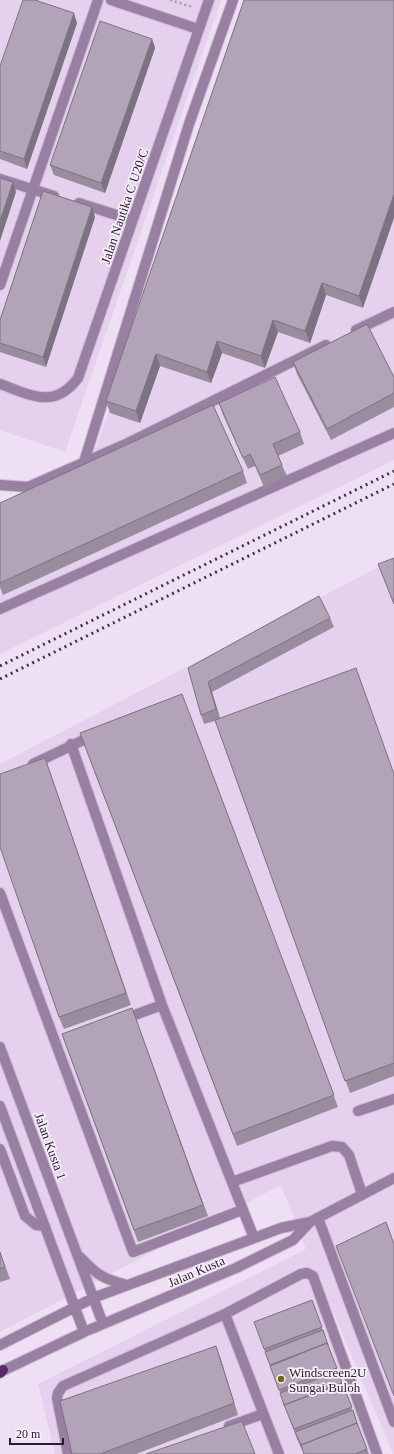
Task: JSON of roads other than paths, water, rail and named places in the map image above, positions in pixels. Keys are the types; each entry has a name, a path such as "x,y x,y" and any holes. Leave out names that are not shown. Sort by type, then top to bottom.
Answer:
{"street":[{"path":"0,285 98,0"},
{"path":"111,0 198,29"},
{"name":"Jalan Nautika C U20/C","path":"0,384 41,398 52,397 62,393 71,387 78,378 208,0"},
{"path":"84,462 189,124 233,0"},
{"path":"0,179 132,220"},
{"path":"0,485 28,487 128,443 394,312"},
{"path":"0,609 394,433"},
{"path":"26,767 71,744 100,732"},
{"path":"71,744 162,1005 254,1238"},
{"path":"0,893 59,1042 133,1252 242,1210"},
{"path":"112,1023 162,1005"},
{"name":"Jalan Kusta 1","path":"0,1047 103,1324"},
{"path":"358,1111 394,1099"},
{"path":"0,1106 84,1332"},
{"path":"232,1182 332,1146 342,1147 349,1155 362,1194"},
{"path":"0,1149 25,1216 36,1225 45,1226"},
{"name":"Jalan Kusta","path":"0,1345 93,1298 281,1228 314,1220 362,1194 393,1180"},
{"path":"314,1220 394,1422"},
{"name":"Jalan Kusta","path":"1,1372 84,1332 243,1265 293,1240 314,1220"},
{"path":"77,1254 92,1270 106,1280 127,1285"},
{"path":"68,1454 57,1398 60,1389 225,1314 301,1274 307,1273 313,1276 377,1454"},
{"path":"225,1314 279,1454"},
{"path":"219,1430 263,1414"}],"railway":[{"path":"0,666 394,471"},
{"path":"0,679 394,484"}],"place":[{"name":"Windscreen2U Sungai Buloh","path":"281,1379"}]}
